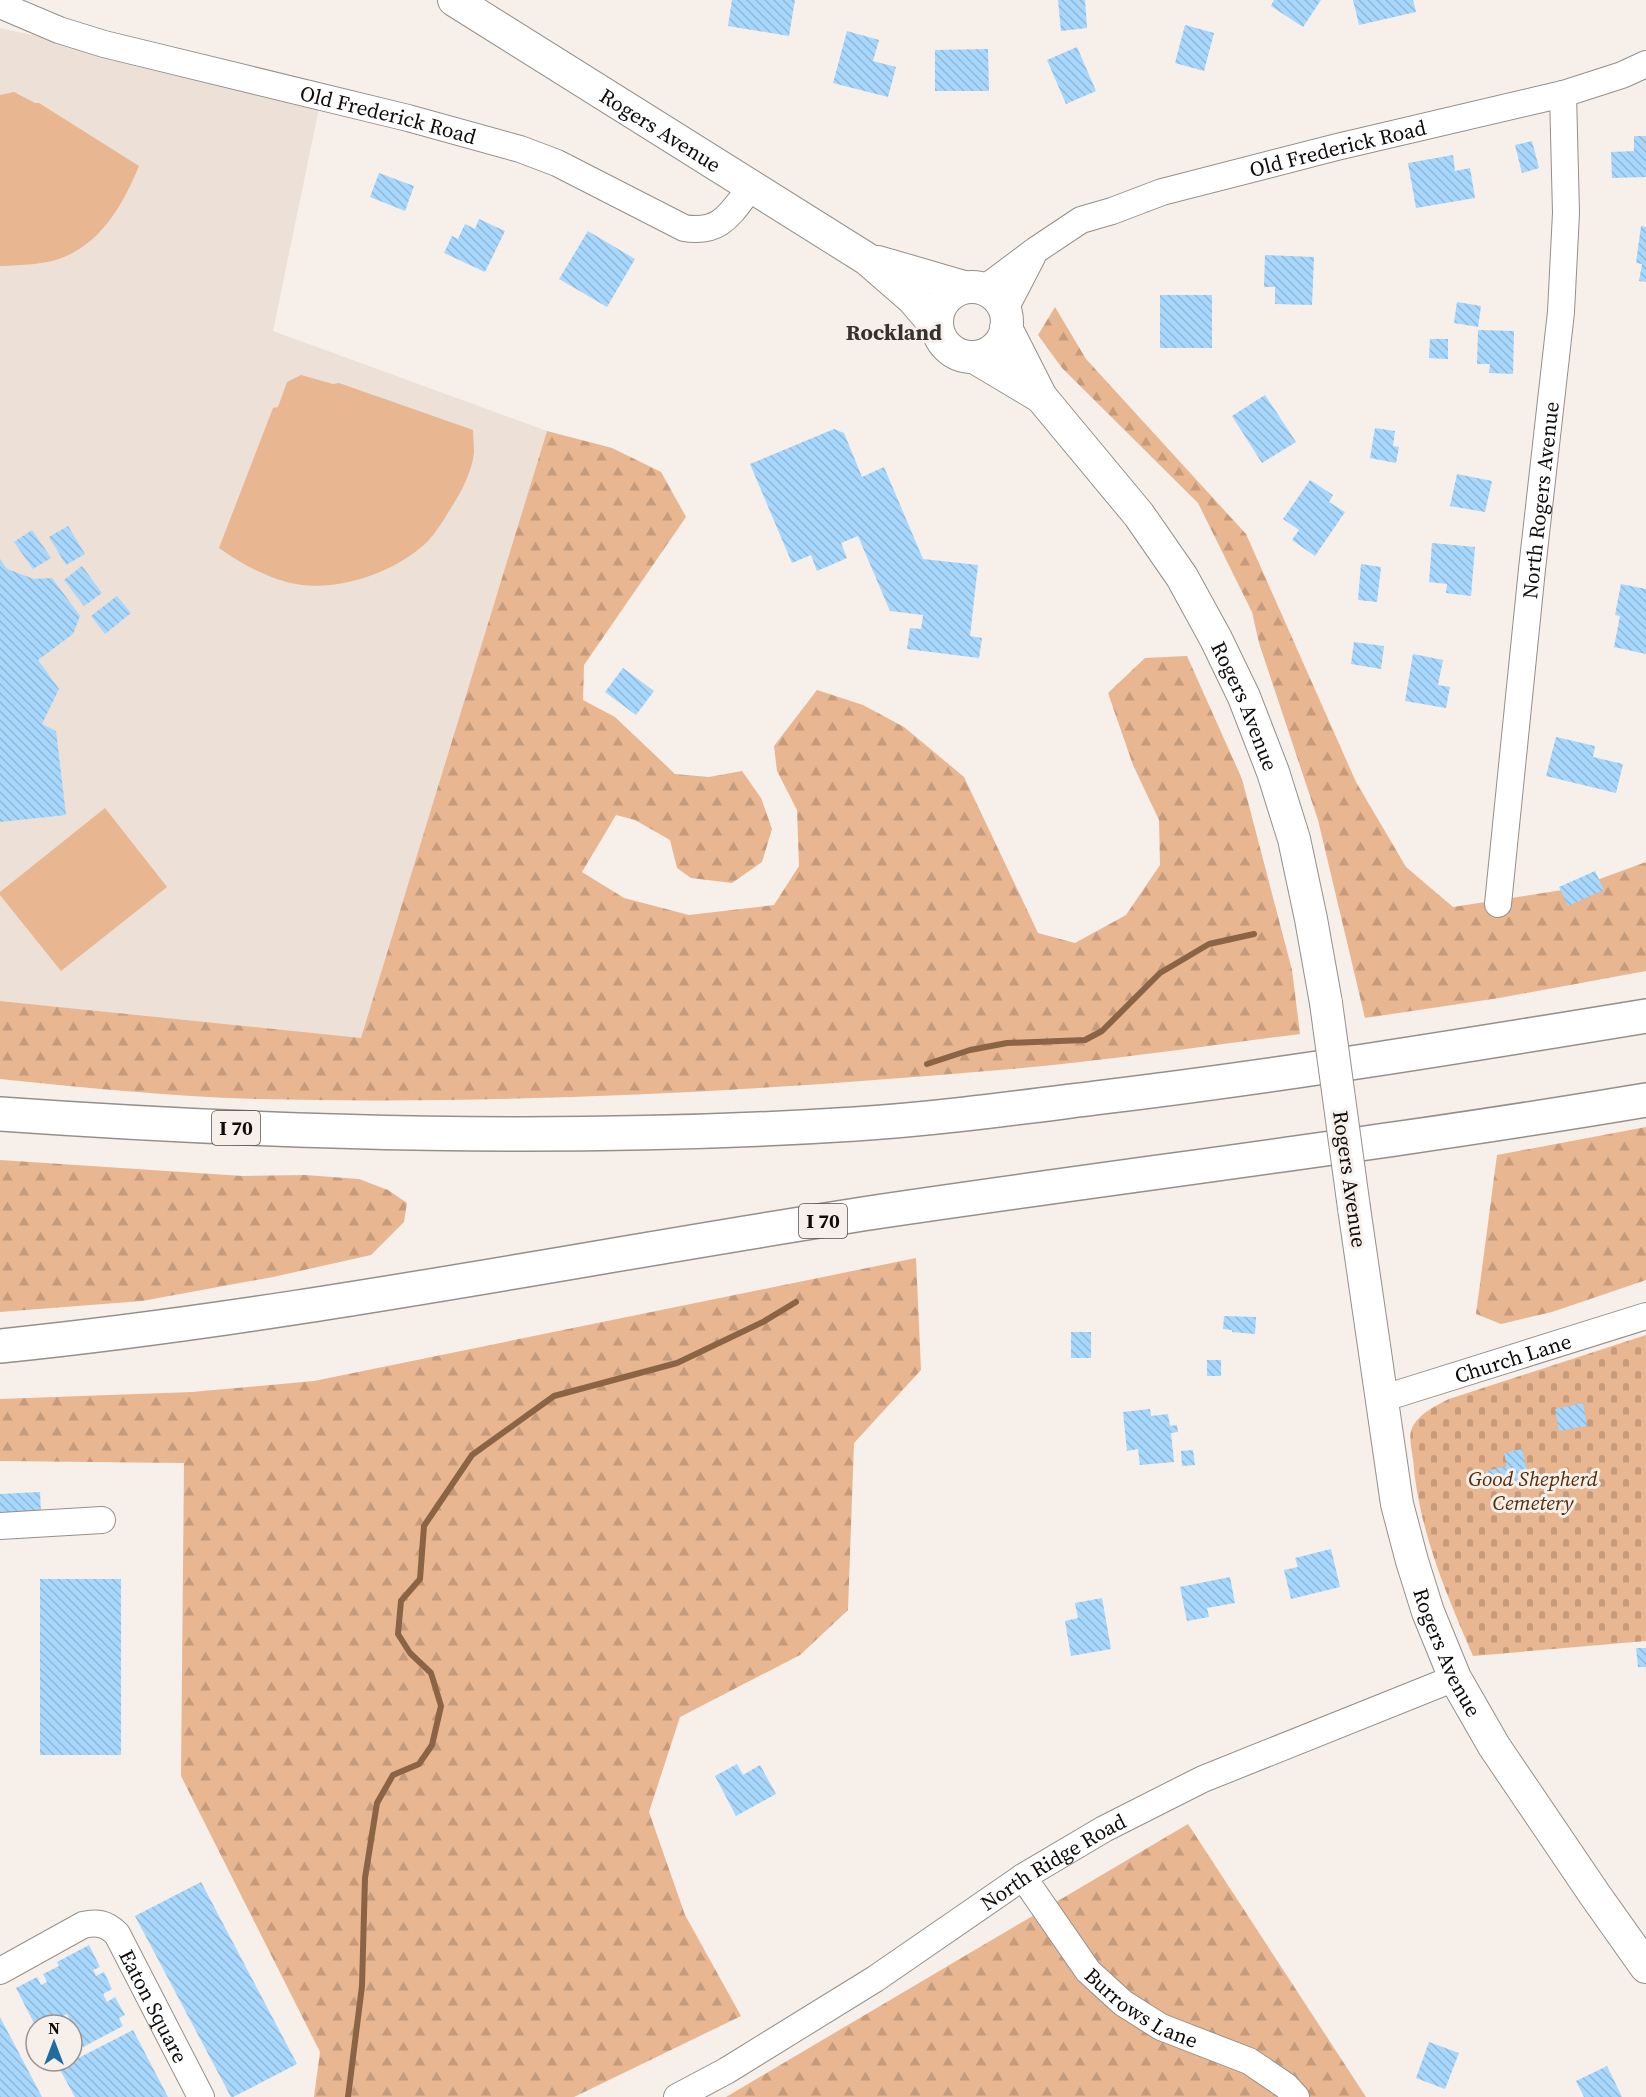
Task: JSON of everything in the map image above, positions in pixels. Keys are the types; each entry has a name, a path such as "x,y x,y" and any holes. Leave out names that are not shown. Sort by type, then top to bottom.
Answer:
{"highway":[{"name":"I 70","path":"0,1113 131,1123 436,1135 641,1133 858,1124 1185,1087 1646,1017"},
{"name":"I 70","path":"0,1346 214,1320 874,1213 1483,1127 1646,1100"}],"main road":[{"name":"Rogers Avenue","path":"454,0 867,259 914,299 937,327"},
{"name":"Rogers Avenue","path":"867,259 990,303 1041,397 1139,515 1182,577 1244,697 1273,772 1294,839 1311,919 1326,1003 1397,1504 1428,1612 1455,1678 1500,1755 1646,1967"},
{"path":"952,292 990,303 1004,336 992,350 974,357 956,353 949,348 939,335 937,327 937,314 942,302 952,292"},
{"name":"Rogers Avenue","path":"974,357 1041,397"}],"street":[{"name":"Old Frederick Road","path":"0,5 59,30 104,44 418,120 520,149 557,163 684,228 701,231 716,226 730,214 751,188"},
{"name":"Old Frederick Road","path":"990,303 1036,250 1081,220 1162,192 1326,149 1563,94 1622,75 1646,64"},
{"name":"North Rogers Avenue","path":"1498,904 1532,568 1562,312 1566,213 1563,94"},
{"name":"Church Lane","path":"1381,1400 1646,1316"},
{"path":"0,1526 102,1520"},
{"name":"North Ridge Road","path":"677,2097 726,2071 875,1979 1023,1877 1104,1829 1203,1779 1455,1678"},
{"name":"Burrows Lane","path":"1023,1877 1088,1971 1124,2003 1161,2027 1249,2061 1286,2086 1296,2097"},
{"name":"Eaton Square","path":"0,1971 83,1925 93,1923 109,1926 117,1934 201,2097"}],"shaded area":[{"path":"0,28 319,108 273,331 547,431 361,1039 0,1001"}],"green space":[{"path":"14,92 39,103 139,166 110,219 101,231 78,250 49,262 0,266 0,95"},
{"path":"1055,307 1086,359 1246,534 1356,782 1406,867 1453,907 1575,888 1646,862 1646,971 1499,998 1365,1018 1318,820 1259,643 1252,612 1198,503 1062,368 1038,335"},
{"path":"301,375 333,384 339,383 473,430 474,453 469,473 464,486 432,537 416,552 401,561 352,581 318,586 291,583 258,571 219,548 273,408 278,407 287,382"},
{"path":"547,431 612,448 661,472 686,517 584,665 583,700 615,717 675,774 709,777 742,771 761,798 772,829 762,862 732,883 691,878 677,868 670,840 635,820 616,815 582,872 624,898 689,915 774,905 799,866 797,810 777,771 774,746 817,690 863,705 904,727 964,777 1038,933 1075,943 1126,915 1160,865 1159,820 1133,765 1108,693 1145,658 1187,656 1242,779 1292,970 1300,1034 1026,1068 804,1085 621,1095 438,1100 255,1099 191,1096 0,1079 0,1001 361,1038"},
{"path":"105,808 167,887 61,971 0,895 0,892"},
{"path":"1646,1127 1646,1280 1552,1312 1501,1324 1476,1314 1497,1155"},
{"path":"0,1160 243,1176 305,1175 359,1179 388,1190 407,1203 404,1222 371,1255 273,1277 142,1301 0,1312"},
{"path":"916,1258 921,1370 854,1443 848,1610 800,1655 680,1717 649,1812 685,1915 741,2016 574,2097 314,2097 320,2052 181,1776 184,1463 0,1461 0,1399 192,1392 314,1381"},
{"name":"Good Shepherd Cemetery","path":"1646,1335 1646,1641 1473,1656 1443,1584 1427,1535 1416,1485 1410,1434 1413,1425 1427,1412 1449,1399"},
{"path":"1188,1824 1366,2097 726,2097"}],"building":[{"path":"732,0 795,0 789,36 728,26"},
{"path":"1058,0 1085,0 1087,28 1061,31"},
{"path":"1274,0 1321,0 1303,27 1271,6"},
{"path":"1353,0 1413,0 1416,12 1359,25"},
{"path":"1185,25 1214,33 1204,71 1175,63"},
{"path":"847,31 879,40 873,61 896,67 888,97 833,83"},
{"path":"1077,47 1096,91 1066,104 1047,60"},
{"path":"988,49 989,91 935,91 935,50"},
{"path":"1634,136 1646,136 1646,177 1612,178 1611,152 1634,151"},
{"path":"1532,141 1539,168 1522,173 1515,145"},
{"path":"1453,155 1455,171 1470,168 1475,198 1416,208 1408,163"},
{"path":"379,173 414,186 405,211 370,197"},
{"path":"479,219 505,231 485,272 444,253 452,236 458,239 465,224 475,229"},
{"path":"1641,226 1646,227 1646,282 1639,281 1642,264 1636,263"},
{"path":"588,231 635,259 607,307 559,279"},
{"path":"1265,255 1314,257 1312,305 1275,304 1275,287 1264,287"},
{"path":"1160,295 1212,295 1212,348 1160,348"},
{"path":"1457,302 1481,306 1478,327 1454,323"},
{"path":"1478,330 1514,331 1513,374 1489,373 1490,364 1477,364"},
{"path":"1430,339 1448,339 1448,359 1429,358"},
{"path":"1265,395 1296,442 1262,463 1232,416"},
{"path":"1375,428 1395,431 1393,446 1399,447 1396,463 1370,458"},
{"path":"834,429 844,433 862,477 884,467 923,559 978,565 970,636 982,638 979,658 907,649 910,628 921,629 923,615 890,611 858,536 841,543 847,558 817,571 811,555 792,563 750,464"},
{"path":"1457,474 1492,481 1485,512 1450,506"},
{"path":"1310,480 1333,495 1329,502 1345,512 1315,556 1292,540 1299,530 1283,519"},
{"path":"68,526 85,554 66,565 49,537"},
{"path":"32,530 51,558 33,569 14,542"},
{"path":"1432,543 1475,547 1471,596 1446,593 1447,584 1429,582"},
{"path":"0,559 7,569 34,579 52,578 80,616 73,634 38,660 59,689 42,724 56,731 66,815 0,822"},
{"path":"1361,564 1381,567 1377,602 1358,600"},
{"path":"82,566 102,593 84,606 64,580"},
{"path":"1621,584 1646,589 1646,654 1614,647 1620,616 1615,615"},
{"path":"117,596 131,613 105,634 91,616"},
{"path":"1354,642 1384,646 1381,669 1351,664"},
{"path":"1413,654 1443,660 1438,685 1450,687 1446,708 1405,701"},
{"path":"623,668 654,691 636,715 605,692"},
{"path":"1556,737 1595,746 1593,757 1623,764 1616,793 1546,776"},
{"path":"1595,871 1604,890 1568,906 1559,887"},
{"path":"1224,1316 1256,1317 1255,1334 1223,1329"},
{"path":"1071,1332 1091,1332 1091,1358 1071,1358"},
{"path":"1207,1360 1221,1360 1221,1376 1207,1376"},
{"path":"1583,1403 1587,1426 1559,1431 1555,1409"},
{"path":"1150,1409 1151,1416 1168,1414 1170,1426 1177,1425 1178,1432 1171,1433 1174,1462 1140,1465 1138,1449 1127,1451 1123,1412"},
{"path":"1522,1449 1529,1479 1490,1488 1486,1471 1507,1466 1504,1453"},
{"path":"1193,1450 1195,1465 1182,1466 1181,1451"},
{"path":"40,1492 41,1513 0,1515 0,1494"},
{"path":"1331,1549 1340,1587 1291,1599 1284,1570 1298,1567 1295,1558"},
{"path":"1230,1577 1235,1603 1207,1608 1209,1617 1187,1621 1180,1587"},
{"path":"40,1579 121,1579 121,1755 40,1755"},
{"path":"1102,1598 1111,1649 1071,1656 1065,1621 1078,1618 1075,1603"},
{"path":"1636,1648 1646,1648 1646,1667 1638,1667"},
{"path":"737,1764 743,1775 760,1765 776,1794 736,1816 715,1776"},
{"path":"201,1882 297,2064 233,2097 135,1916"},
{"path":"89,1945 100,1967 93,1970 96,1976 104,1972 112,1989 103,1994 107,2002 115,1997 125,2015 119,2018 123,2026 84,2046 84,2013 29,2013 16,1988 37,1977 41,1985 47,1982 43,1974 59,1966 57,1962"},
{"path":"0,2017 24,2063 24,2073 29,2073 42,2097 0,2097"},
{"path":"133,2030 168,2097 75,2097 62,2073 84,2073 84,2055"},
{"path":"1429,2042 1459,2053 1445,2089 1416,2078"},
{"path":"1607,2066 1622,2097 1584,2097 1576,2081"}],"waterway":[{"path":"927,1064 970,1050 1007,1043 1085,1040 1102,1031 1160,973 1209,944 1254,934"},
{"path":"348,2097 362,1986 365,1878 377,1803 393,1775 419,1764 432,1745 441,1706 431,1673 410,1653 398,1634 401,1601 420,1579 424,1526 472,1455 554,1396 677,1363 763,1322 796,1302"}],"district":[{"name":"Rockland","path":"894,332"}]}
